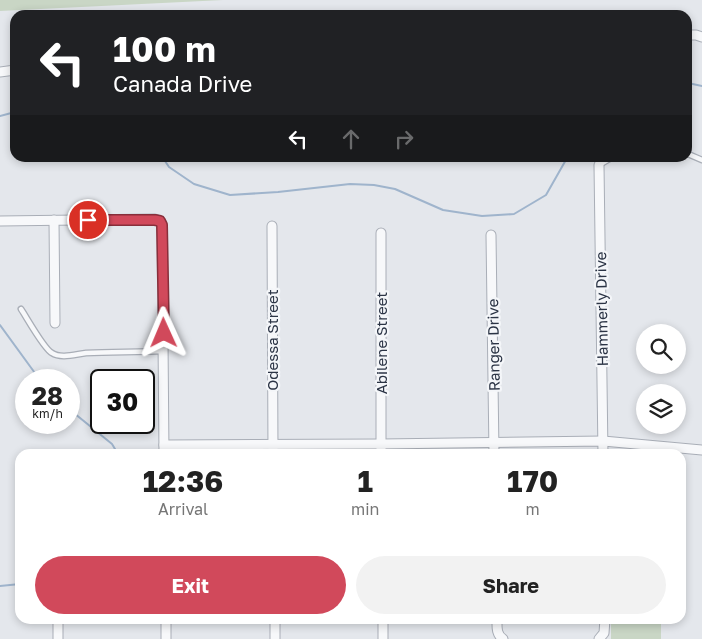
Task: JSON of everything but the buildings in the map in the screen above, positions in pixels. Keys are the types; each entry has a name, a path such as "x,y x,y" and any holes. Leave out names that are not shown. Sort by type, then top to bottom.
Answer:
{"street":[{"name":"Hammerly Drive","path":"599,165 603,449"},
{"path":"0,220 160,221 162,225 164,449 273,449 381,444 603,441 702,450"},
{"path":"54,220 55,324"},
{"name":"Odessa Street","path":"272,226 273,449"},
{"name":"Abilene Street","path":"381,233 381,449"},
{"name":"Ranger Drive","path":"491,235 494,449"},
{"path":"58,624 58,639"},
{"path":"166,624 166,639"},
{"path":"275,624 275,639"},
{"path":"383,624 383,639"},
{"path":"497,624 497,630 503,639"},
{"path":"599,639 604,634 605,624"}],"lane":[{"path":"599,165 604,162"},
{"path":"21,309 44,345 51,353 57,355 164,351"}],"green space":[{"path":"0,0 223,0 10,10 0,11"},
{"path":"611,624 661,624 661,639 611,639"}],"waterway":[{"path":"692,84 702,86"},
{"path":"0,116 10,113"},
{"path":"166,162 169,167 194,184 230,195 350,184 374,185 395,189 443,210 482,216 514,214 546,195 565,162"},
{"path":"0,325 32,369"},
{"path":"80,418 112,444 115,449"},
{"path":"0,586 15,584"}],"route":[{"path":"88,220 160,221 162,225 164,333"}]}
